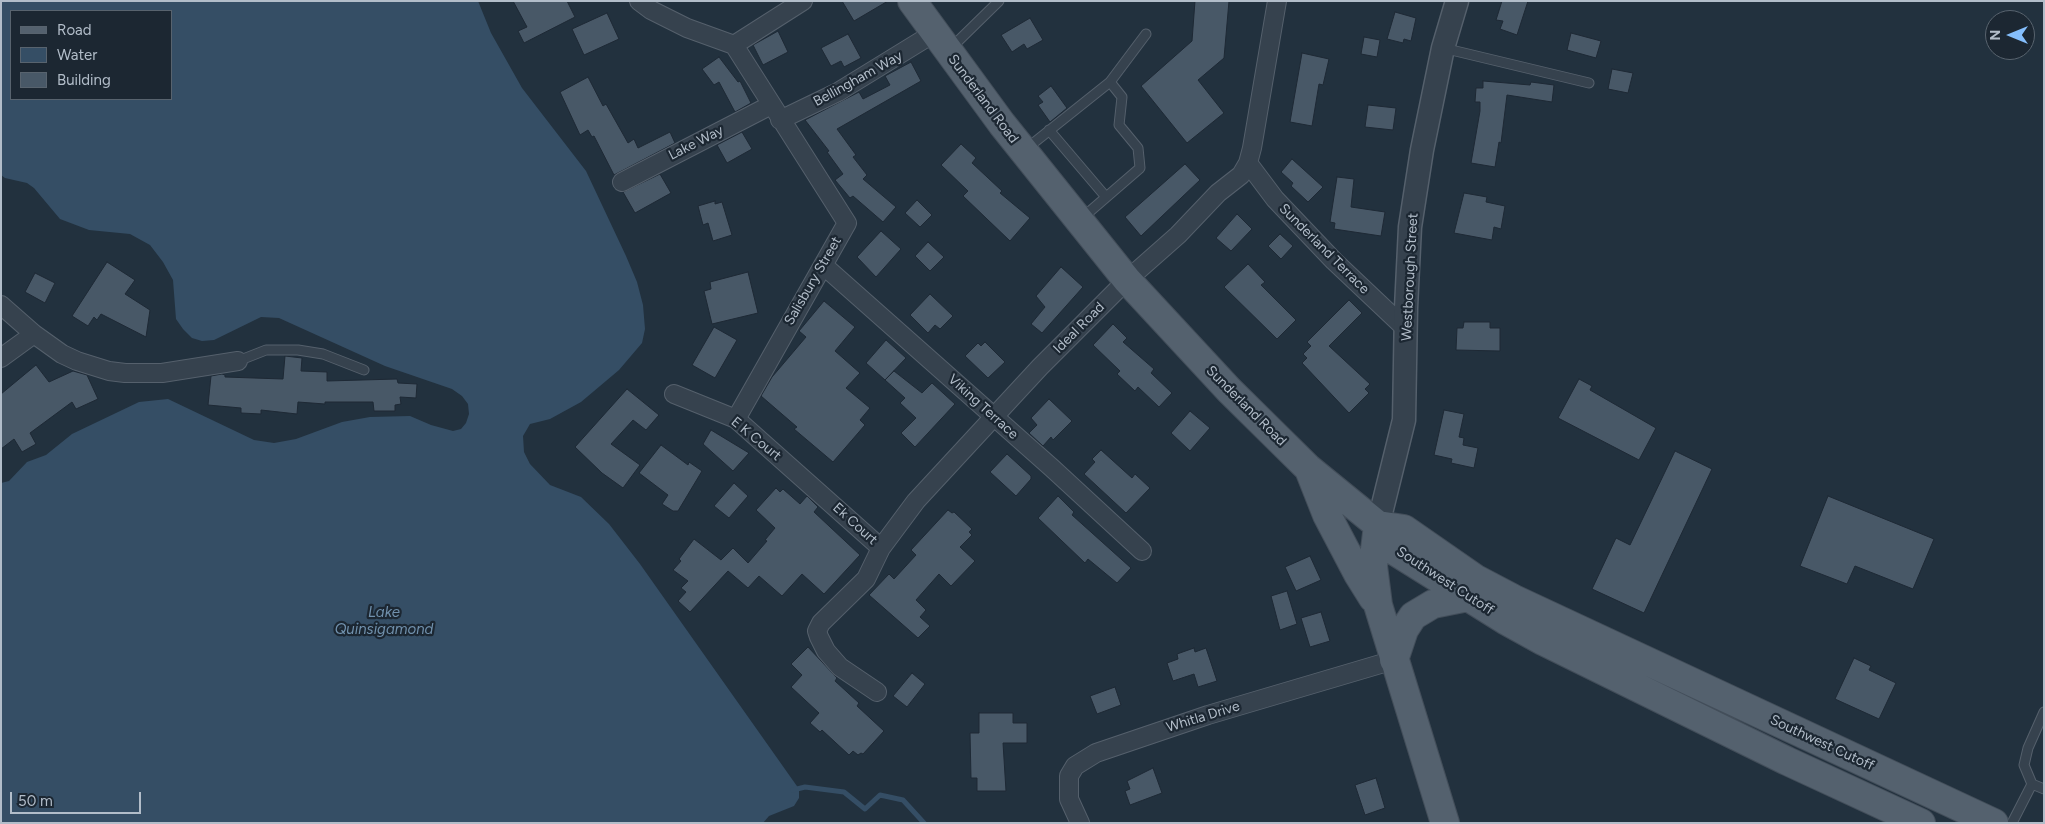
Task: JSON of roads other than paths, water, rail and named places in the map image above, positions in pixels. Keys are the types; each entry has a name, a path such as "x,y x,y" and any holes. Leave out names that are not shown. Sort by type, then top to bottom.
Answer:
{"main road":[{"name":"Sunderland Road","path":"912,1 940,42 1023,151 1127,280 1229,390 1308,468 1378,525"},
{"path":"1308,468 1327,515 1358,574 1378,605"},
{"path":"1378,525 1373,566 1378,605 1446,823"},
{"name":"Southwest Cutoff","path":"1378,525 1393,550 1543,641 1811,772 1921,823"},
{"name":"Southwest Cutoff","path":"1378,525 1404,529 1476,579 1514,599 1986,821"},
{"path":"1394,660 1404,630 1413,616 1432,604 1468,597"},
{"path":"1811,772 1898,823"}],"street":[{"path":"639,1 651,10 687,28 734,45 803,1"},
{"name":"Ideal Road","path":"877,692 840,667 826,651 818,630 821,623 866,579 881,548 916,501 1040,367 1127,280 1178,235 1218,193 1241,176 1248,163 1277,1"},
{"name":"Westborough Street","path":"1378,525 1404,420 1410,227 1422,150 1443,48 1457,1"},
{"name":"Bellingham Way","path":"780,120 940,42"},
{"name":"Salisbury Street","path":"734,45 846,223 736,419"},
{"name":"Lake Way","path":"622,182 771,105"},
{"name":"Sunderland Terrace","path":"1248,163 1275,199 1334,261 1406,329"},
{"name":"Viking Terrace","path":"823,265 995,417 1142,551"},
{"path":"1,305 34,334 76,361 125,373 181,372 238,361"},
{"path":"1,358 34,334"},
{"name":"E K Court","path":"674,394 736,419 828,501"},
{"name":"Ek Court","path":"828,501 881,548"},
{"name":"Whitla Drive","path":"1080,823 1070,799 1069,776 1075,766 1096,753 1208,715 1394,660"}],"lane":[{"path":"940,42 999,1"},
{"path":"1023,151 1110,82 1146,34"},
{"path":"1443,48 1589,83"},
{"path":"1079,221 1140,168 1138,148 1119,125 1122,97 1110,82"},
{"path":"1049,130 1106,198"},
{"path":"238,361 266,350 298,350 323,354 364,370"},
{"path":"2044,712 2028,748 2024,765 2032,784 2044,789"},
{"path":"2012,823 2032,784"}],"water":[{"name":"Lake Quinsigamond","path":"1,1 478,1 491,33 522,88 586,171 626,256 637,282 643,305 645,329 642,343 619,370 581,402 550,419 530,424 523,436 524,452 530,464 550,485 581,497 609,524 640,564 799,789 799,798 794,806 769,816 763,823 1,823 1,483 9,481 27,462 46,455 72,434 139,402 168,399 254,440 274,443 296,439 342,422 370,417 410,416 431,425 453,431 461,429 466,423 469,414 468,404 462,396 452,389 385,366 279,318 261,317 214,340 202,341 192,338 176,319 173,280 163,262 150,245 130,234 89,230 60,219 34,188 27,183 5,178 1,175"}],"waterway":[{"path":"793,790 805,787 844,792 865,809 880,795 903,800 924,823"}]}
